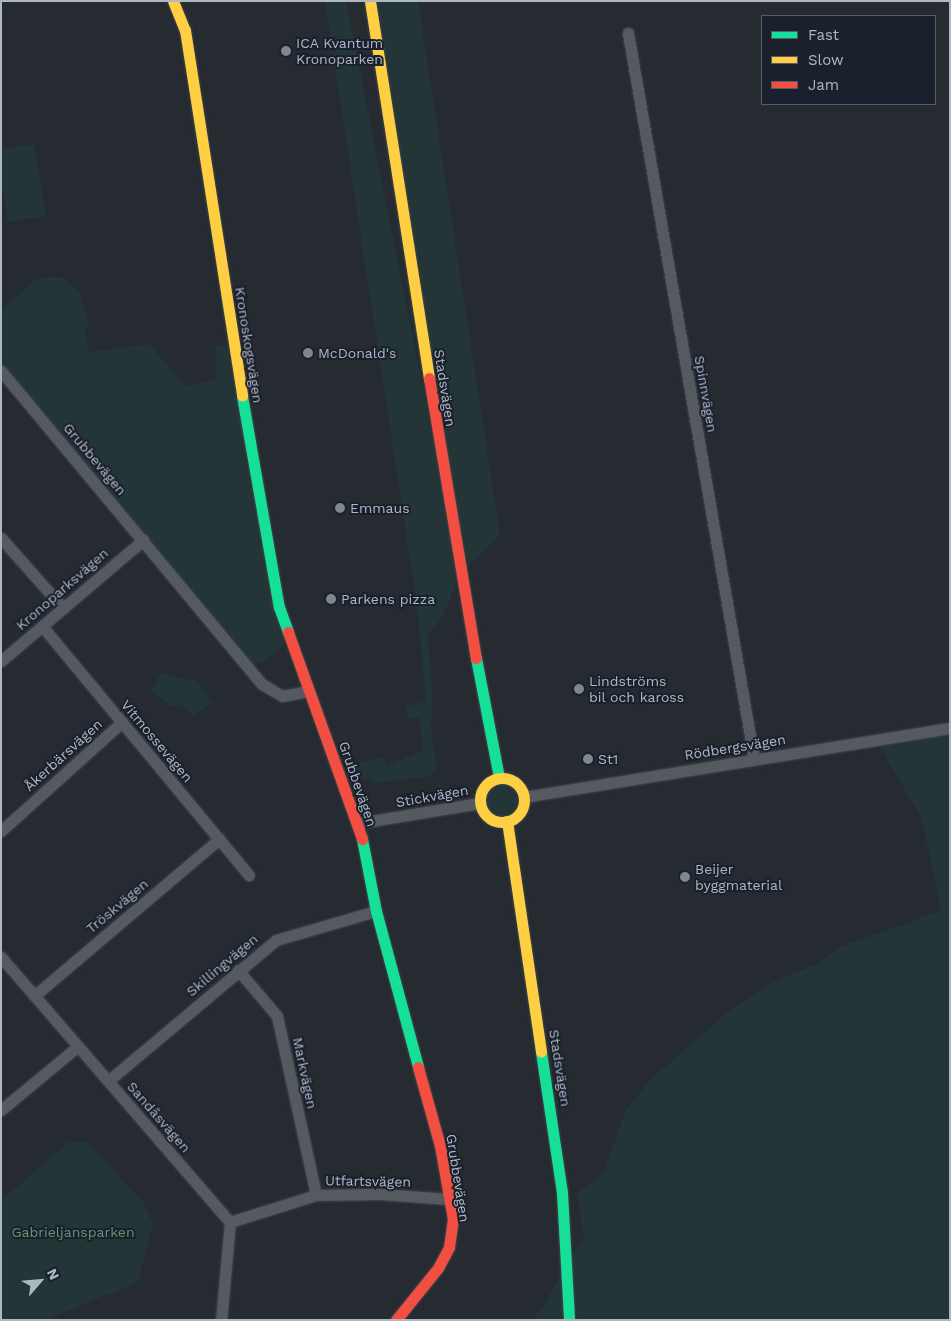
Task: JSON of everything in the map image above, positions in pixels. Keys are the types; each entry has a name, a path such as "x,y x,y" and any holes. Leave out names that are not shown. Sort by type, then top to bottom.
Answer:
{"main road":[{"name":"Kronoskogsvägen","path":"174,1 185,30 273,578 279,607 308,691"},
{"name":"Stadsvägen","path":"370,1 460,574 499,778"},
{"name":"Grubbevägen","path":"308,691 359,823 376,911 440,1146 452,1219 449,1247 438,1268 396,1320"},
{"path":"499,778 515,782 524,797 518,815 507,821 490,818 480,803 482,789 499,778"},
{"name":"Stadsvägen","path":"507,821 562,1193 569,1320"}],"street":[{"name":"Spinnvägen","path":"628,33 754,759"},
{"name":"Grubbevägen","path":"1,371 269,690 289,697 308,691"},
{"path":"1,538 63,608"},
{"name":"Kronoparksvägen","path":"1,661 143,540"},
{"name":"Vitmossevägen","path":"42,626 249,875"},
{"name":"Åkerbärsvägen","path":"1,830 122,722"},
{"name":"Rödbergsvägen","path":"524,797 950,728"},
{"name":"Stickvägen","path":"359,823 480,803"},
{"name":"Tröskvägen","path":"34,996 219,839"},
{"name":"Skillingvägen","path":"108,1081 238,970 288,934 376,911"},
{"name":"Sandåsvägen","path":"1,957 230,1222"},
{"name":"Markvägen","path":"238,970 277,1016 316,1195"},
{"path":"1,1110 78,1046"},
{"name":"Utfartsvägen","path":"230,1222 316,1195 380,1194 449,1199"},
{"path":"219,1319 230,1222"}],"green space":[{"path":"325,1 346,1 456,555 370,1 418,1 500,534 460,574 443,616 428,636 433,703 431,728 437,770 429,776 376,783 355,774 352,765 383,757 387,766 423,750 419,718 409,718 405,706 426,702 417,605"},
{"path":"34,144 46,216 8,222 1,178 1,149"},
{"path":"48,277 62,277 79,292 89,324 85,332 89,352 150,344 185,387 216,380 216,346 234,344 288,635 278,652 263,662 247,665 1,369 1,311 33,281"},
{"path":"161,673 196,681 213,702 194,716 182,704 173,707 151,691"},
{"path":"950,728 950,1320 532,1320 544,1306 568,1260 584,1240 577,1192 593,1182 605,1170 625,1112 650,1080 729,1011 779,979 818,964 839,947 941,911 922,819 876,740"},
{"path":"502,781 509,782 515,786 519,792 519,806 515,812 509,816 502,817 495,816 489,812 485,806 484,799 485,792 489,786 495,782"},
{"name":"Gabrieljansparken","path":"85,1141 142,1200 153,1223 138,1282 45,1320 1,1320 1,1201 67,1143"}],"traffic: fast":[{"path":"242,396 279,607 288,632"},
{"path":"476,658 499,777"},
{"path":"362,839 376,911 418,1067"},
{"path":"541,1052 562,1193 569,1320"}],"traffic: slow":[{"path":"173,1 185,30 242,396"},
{"path":"370,1 429,378"},
{"path":"498,778 506,778 518,784 524,800 518,816 506,822 498,822 486,816 480,804 480,796 486,784 498,778"},
{"path":"507,821 541,1052"}],"traffic: jam":[{"path":"429,378 476,658"},
{"path":"288,632 362,839"},
{"path":"396,1320 438,1268 449,1247 453,1219 440,1146 418,1067"}],"place":[{"name":"ICA Kvantum Kronoparken","path":"286,51"},
{"name":"McDonald's","path":"308,353"},
{"name":"Emmaus","path":"340,508"},
{"name":"Parkens pizza","path":"331,599"},
{"name":"Lindströms bil och kaross","path":"579,689"},
{"name":"St1","path":"588,759"},
{"name":"Beijer byggmaterial","path":"685,877"}]}
